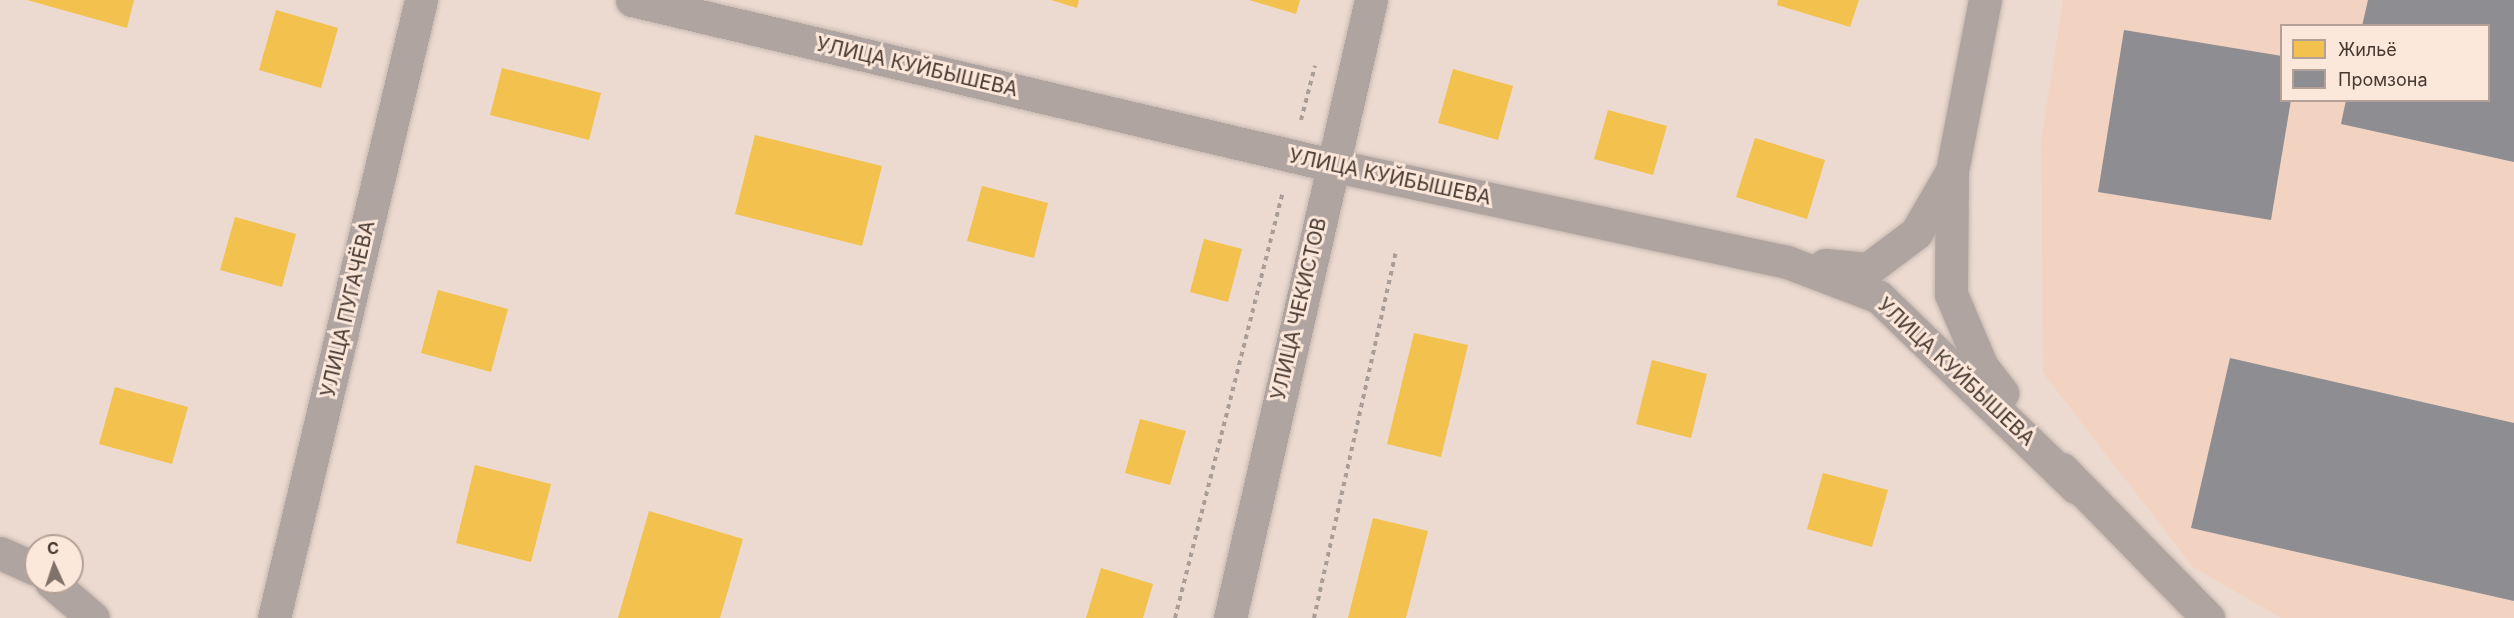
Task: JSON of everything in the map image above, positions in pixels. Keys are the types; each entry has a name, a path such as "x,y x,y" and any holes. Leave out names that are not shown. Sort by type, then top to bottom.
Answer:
{"street":[{"name":"УЛИЦА ПУГАЧЁВА","path":"274,618 421,0"},
{"name":"УЛИЦА КУЙБЫШЕВА","path":"632,0 1331,165 1787,262 1879,297 2076,487"},
{"name":"УЛИЦА ЧЕКИСТОВ","path":"1230,618 1331,165 1371,0"},
{"path":"1985,0 1952,171 1951,294 1982,367 2076,487 2210,617"},
{"path":"1787,262 1868,269 1916,233 1952,171"},
{"path":"0,554 24,564"},
{"path":"65,594 93,618"}],"path":[{"path":"1175,618 1318,55"},
{"path":"1314,618 1396,252"}],"shaded area":[{"path":"2063,0 2514,0 2514,618 2281,618 2193,567 2043,373 2041,141"}],"building: Жильё":[{"path":"27,0 134,0 127,28"},
{"path":"1051,0 1079,0 1077,8"},
{"path":"1249,0 1300,0 1296,14"},
{"path":"1778,0 1859,0 1850,27 1777,5"},
{"path":"276,10 338,28 321,88 259,70"},
{"path":"502,68 601,93 589,140 490,115"},
{"path":"1453,69 1513,86 1498,140 1438,123"},
{"path":"1608,110 1667,126 1653,175 1594,159"},
{"path":"755,135 882,166 862,246 735,214"},
{"path":"1755,138 1825,160 1807,219 1736,197"},
{"path":"982,186 1048,203 1034,258 967,241"},
{"path":"235,217 296,234 282,287 220,270"},
{"path":"1204,239 1242,249 1228,302 1190,292"},
{"path":"438,290 508,309 491,372 421,353"},
{"path":"1414,333 1468,345 1441,457 1387,444"},
{"path":"1652,360 1707,374 1691,438 1636,424"},
{"path":"115,387 188,407 172,464 99,444"},
{"path":"1140,419 1186,431 1170,485 1125,473"},
{"path":"475,465 551,484 531,562 456,543"},
{"path":"1823,473 1888,490 1872,547 1807,529"},
{"path":"649,511 743,539 720,618 618,618"},
{"path":"1373,518 1428,531 1406,618 1348,618"},
{"path":"1101,568 1153,584 1143,618 1086,618"}],"building: Промзона":[{"path":"2368,0 2514,0 2514,162 2341,124 2346,102 2490,102 2490,24 2362,24"},
{"path":"2124,30 2280,56 2280,102 2291,102 2271,220 2098,192"},
{"path":"2230,358 2514,423 2514,601 2191,528"}]}
